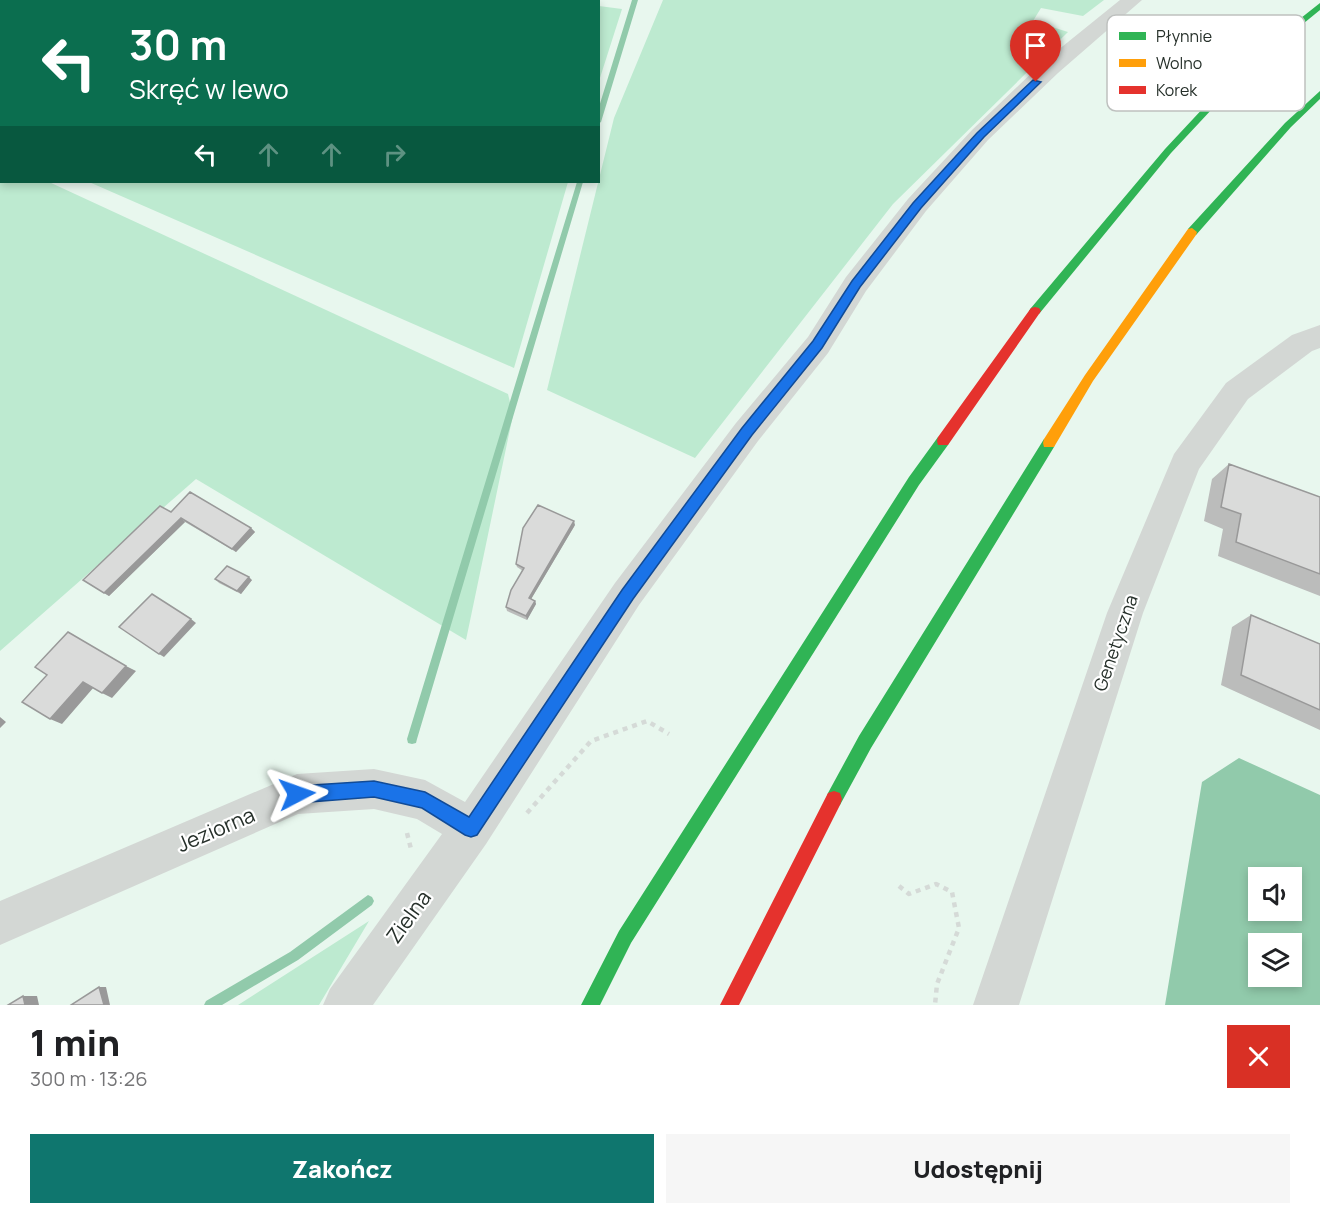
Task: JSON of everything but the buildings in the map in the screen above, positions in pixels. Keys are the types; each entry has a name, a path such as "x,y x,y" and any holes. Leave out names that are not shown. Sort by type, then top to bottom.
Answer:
{"highway":[{"path":"1305,18 1320,6"},
{"path":"1305,109 1320,94"},
{"path":"590,1005 625,937 914,481 1033,313 1206,111"},
{"path":"729,1005 803,857 866,742 1089,378 1183,243 1302,111"}],"street":[{"name":"Zielna","path":"1114,15 1132,0"},
{"name":"Zielna","path":"346,1005 471,829 627,594 747,432 818,345 851,291 917,206 980,135 1050,68 1107,21"},
{"name":"Genetyczna","path":"996,1005 1125,613 1185,463 1238,391 1302,344 1320,336"},
{"name":"Jeziorna","path":"0,923 297,794 374,789 425,801 471,829"}],"path":[{"path":"899,886 909,894 936,884 952,892 959,928 937,984 935,1005"}],"shaded area":[{"path":"663,0 1104,0 1083,16 1041,8 1033,21 1068,32 893,204 695,458 547,390 598,183 600,183 614,118"},
{"path":"600,6 622,9 600,78"},
{"path":"0,183 51,183 508,394 513,415 466,640 196,479 0,651"},
{"path":"91,183 568,183 514,368"},
{"path":"1239,758 1320,795 1320,1005 1165,1005 1202,782"},
{"path":"369,921 319,1005 238,1005"}],"waterway":[{"path":"600,115 635,0"},
{"path":"412,739 580,183"},
{"path":"210,1005 294,956 368,901"}],"traffic: fast":[{"path":"1305,18 1320,6"},
{"path":"1305,109 1320,94"},
{"path":"1035,311 1168,151 1205,111"},
{"path":"1192,232 1302,111"},
{"path":"590,1005 625,937 914,481 943,441"},
{"path":"834,799 865,742 1049,443"}],"traffic: slow":[{"path":"1049,443 1089,378 1192,232"}],"traffic: jam":[{"path":"943,441 1035,311"},
{"path":"729,1005 834,799"}],"route":[{"path":"297,794 374,789 425,801 471,829 627,594 747,432 818,345 856,284 917,206 980,135 1036,82"}]}
